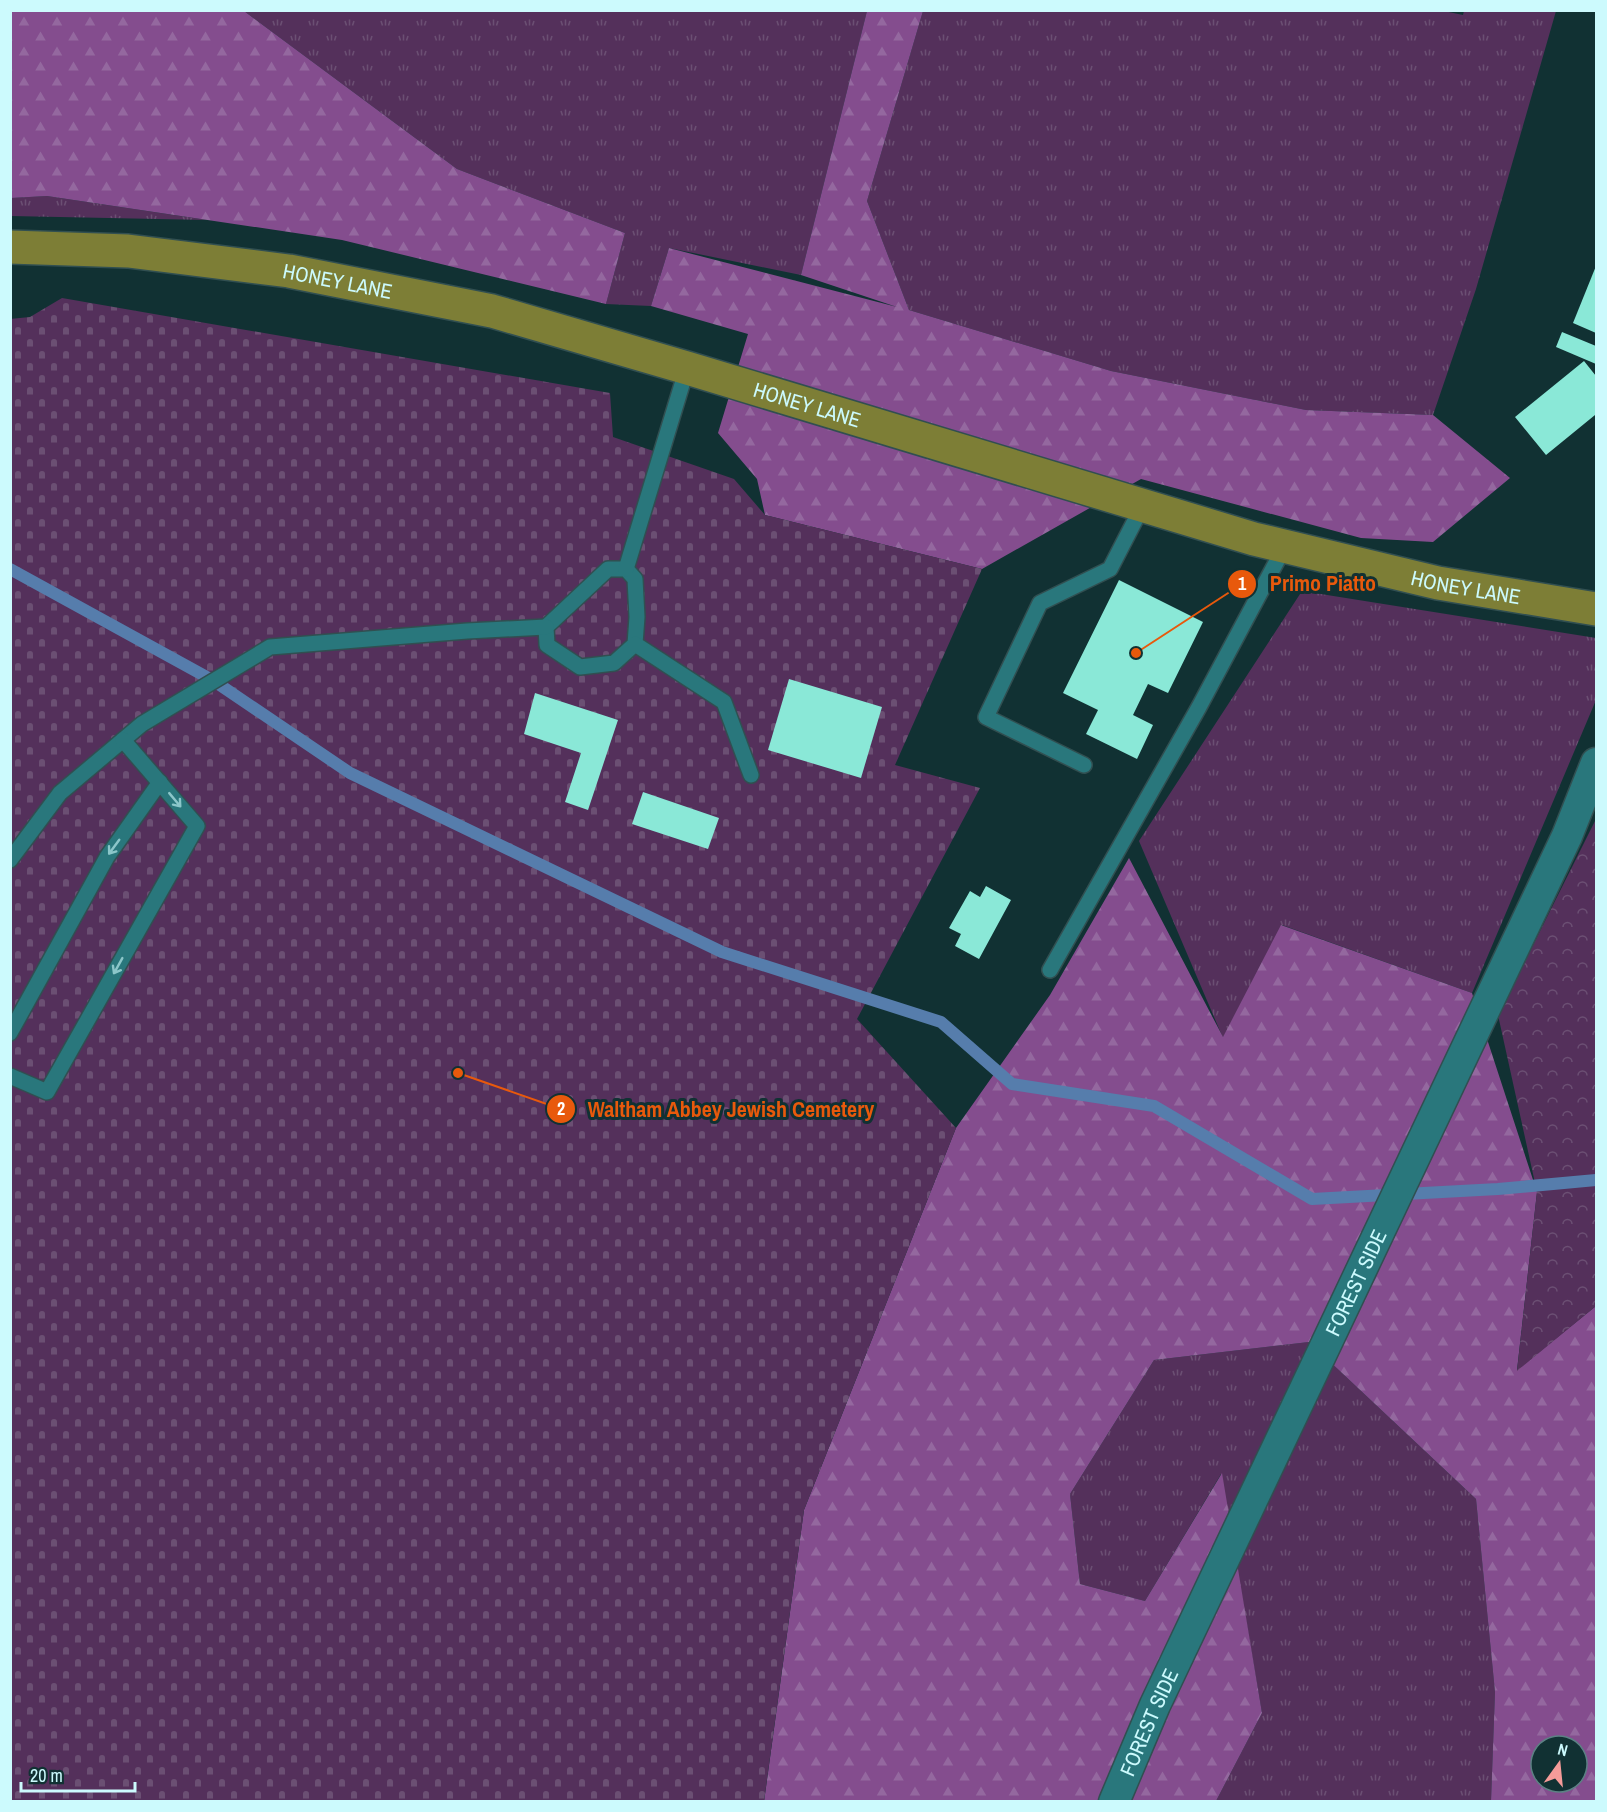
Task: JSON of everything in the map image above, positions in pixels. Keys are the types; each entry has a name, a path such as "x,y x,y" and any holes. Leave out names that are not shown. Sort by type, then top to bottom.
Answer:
{"main road":[{"name":"HONEY LANE","path":"10,247 128,251 289,272 492,311 1285,546 1438,583 1596,609"}],"street":[{"name":"FOREST SIDE","path":"1114,1802 1160,1694 1567,836 1596,763"}],"lane":[{"path":"626,569 687,368"},
{"path":"1084,765 986,717 1040,603 1110,568 1143,505"},
{"path":"1050,970 1199,706 1285,546"},
{"path":"10,860 60,793 142,724 270,647 546,627 608,569 626,569 635,579 637,617 635,644 614,663 580,667 547,645 546,627"},
{"path":"635,644 724,702 751,775"},
{"path":"10,1076 47,1092 197,826 123,740"},
{"path":"10,1032 107,857 160,782"}],"green space":[{"path":"1439,10 1463,15 1464,11 1556,11 1476,289 1433,415 1306,410 1111,371 909,310 867,201 923,11"},
{"path":"10,11 244,11 457,169 625,233 606,304 342,240 47,196 11,198"},
{"path":"244,11 867,11 801,275 669,248 651,306 606,304 625,233 457,169"},
{"path":"867,11 923,11 867,201 909,310 1111,371 1306,410 1433,415 1510,478 1433,542 1361,538 1141,479 982,569 765,515 757,479 718,433 748,334 651,306 669,248 897,307 801,275"},
{"path":"47,196 207,220 11,216 10,198"},
{"path":"62,298 610,393 613,437 734,479 765,515 982,569 895,765 980,788 857,1019 956,1128 804,1510 764,1801 11,1801 10,319 30,317"},
{"path":"1302,591 1596,638 1596,700 1472,993 1282,925 1223,1038 1139,841"},
{"path":"1596,819 1596,1306 1517,1371 1537,1192 1498,1015"},
{"path":"1129,858 1223,1037 1281,925 1472,993 1537,1192 1517,1370 1596,1306 1596,1801 1491,1801 1495,1692 1476,1499 1309,1342 1154,1360 1070,1494 1080,1584 1145,1601 1222,1473 1262,1713 1216,1801 764,1802 804,1510 956,1128 1050,995"},
{"path":"1309,1342 1476,1499 1495,1692 1491,1801 1216,1801 1262,1713 1221,1474 1145,1601 1080,1584 1070,1494 1154,1360"}],"building":[{"path":"1596,266 1596,333 1573,323"},
{"path":"1562,332 1596,346 1596,364 1556,347"},
{"path":"1584,361 1596,376 1596,417 1595,415 1546,455 1515,417"},
{"path":"1119,580 1203,622 1168,693 1148,684 1133,715 1153,725 1137,759 1086,734 1098,710 1063,693"},
{"path":"789,679 882,707 861,778 768,750"},
{"path":"535,693 618,720 588,810 565,802 581,753 524,734"},
{"path":"643,792 719,818 708,849 632,824"},
{"path":"986,886 1011,900 979,959 955,946 961,934 949,928 970,891 980,897"}],"waterway":[{"path":"10,569 214,681 350,773 722,952 941,1022 1012,1084 1154,1106 1312,1199 1498,1189 1596,1180"}],"place":[{"name":"Primo Piatto","path":"1136,653"},
{"name":"Waltham Abbey Jewish Cemetery","path":"458,1073"}]}
